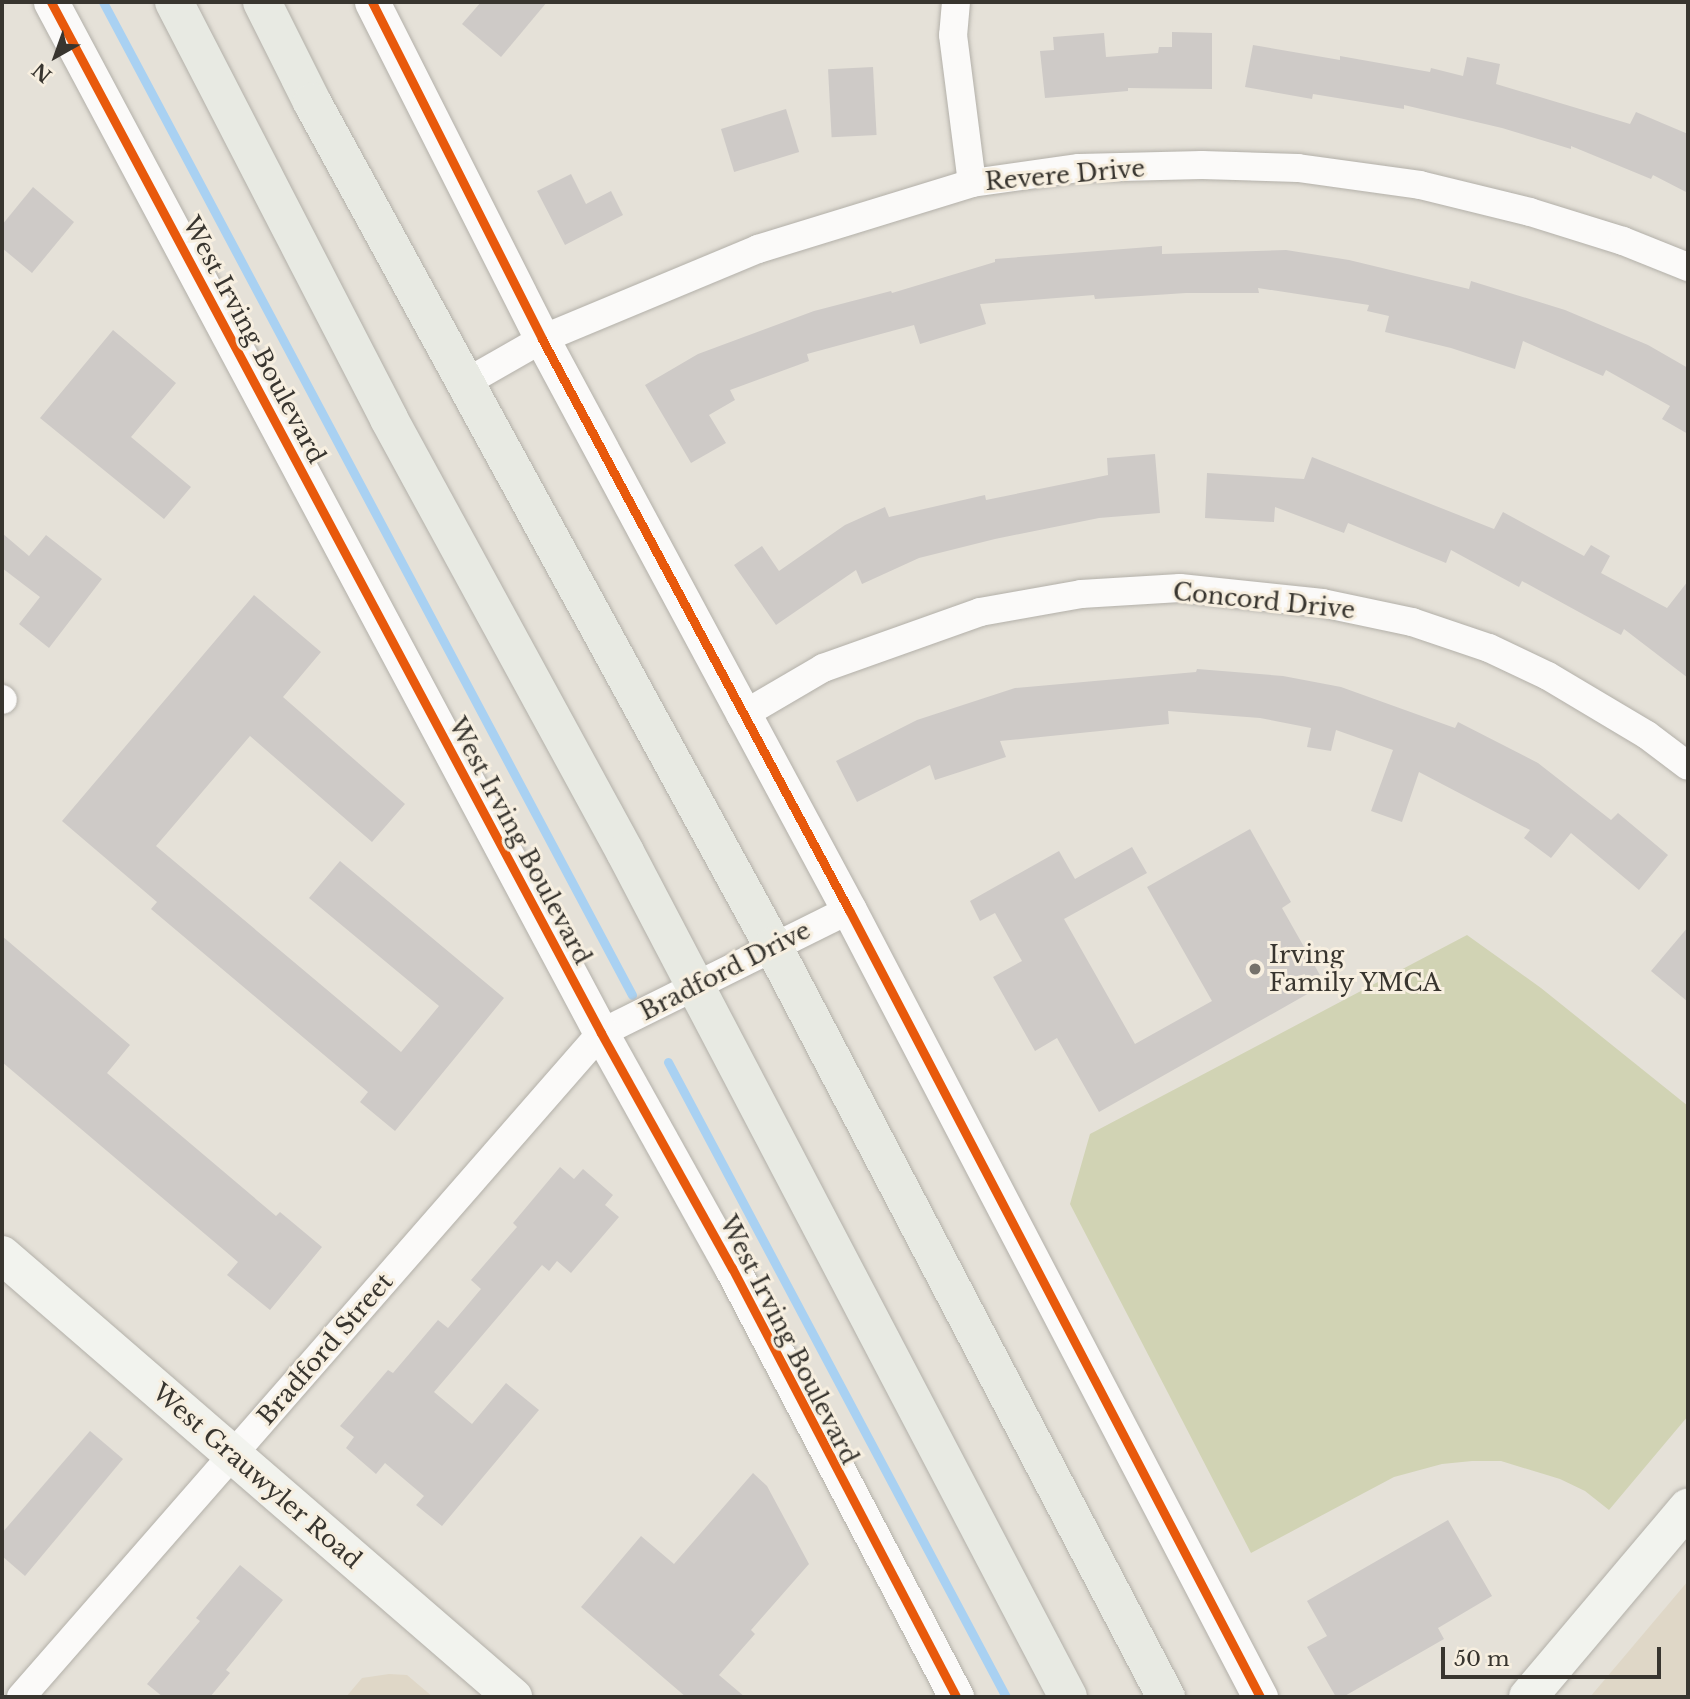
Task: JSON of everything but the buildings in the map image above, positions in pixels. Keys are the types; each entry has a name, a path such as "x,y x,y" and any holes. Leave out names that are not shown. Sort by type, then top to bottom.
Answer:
{"main road":[{"path":"174,2 389,419 695,987 1068,1697"},
{"path":"262,2 312,102 773,946 1166,1697"},
{"name":"West Grauwyler Road","path":"2,1255 513,1697"},
{"path":"1528,1697 1688,1508"}],"street":[{"name":"West Irving Boulevard","path":"51,2 601,1033 732,1268 956,1697"},
{"path":"372,2 542,339 741,716 849,910 1260,1697"},
{"path":"956,2 953,35 972,183"},
{"name":"Revere Drive","path":"467,382 542,339 758,249 972,183 1079,169 1202,165 1298,168 1420,185 1518,209 1623,241 1688,267"},
{"name":"Concord Drive","path":"741,716 823,668 980,612 1081,594 1180,588 1322,603 1412,622 1489,648 1570,689 1647,735 1688,766"},
{"name":"Bradford Drive","path":"601,1033 849,910"},
{"name":"Bradford Street","path":"22,1697 601,1033"}],"shaded area":[{"path":"1688,1581 1688,1697 1590,1697"},
{"path":"389,1674 407,1675 433,1697 346,1697 362,1678"}],"green space":[{"path":"1467,935 1541,988 1688,1106 1688,1416 1609,1510 1585,1491 1560,1479 1501,1461 1442,1464 1394,1477 1251,1553 1070,1204 1090,1134"}],"waterway":[{"path":"103,2 632,995"},
{"path":"668,1062 1006,1697"}],"cycle path":[{"path":"51,2 601,1033 732,1268 956,1697"},
{"path":"372,2 542,339 849,910 1260,1697"}],"place":[{"name":"Irving Family YMCA","path":"1255,969"}]}
